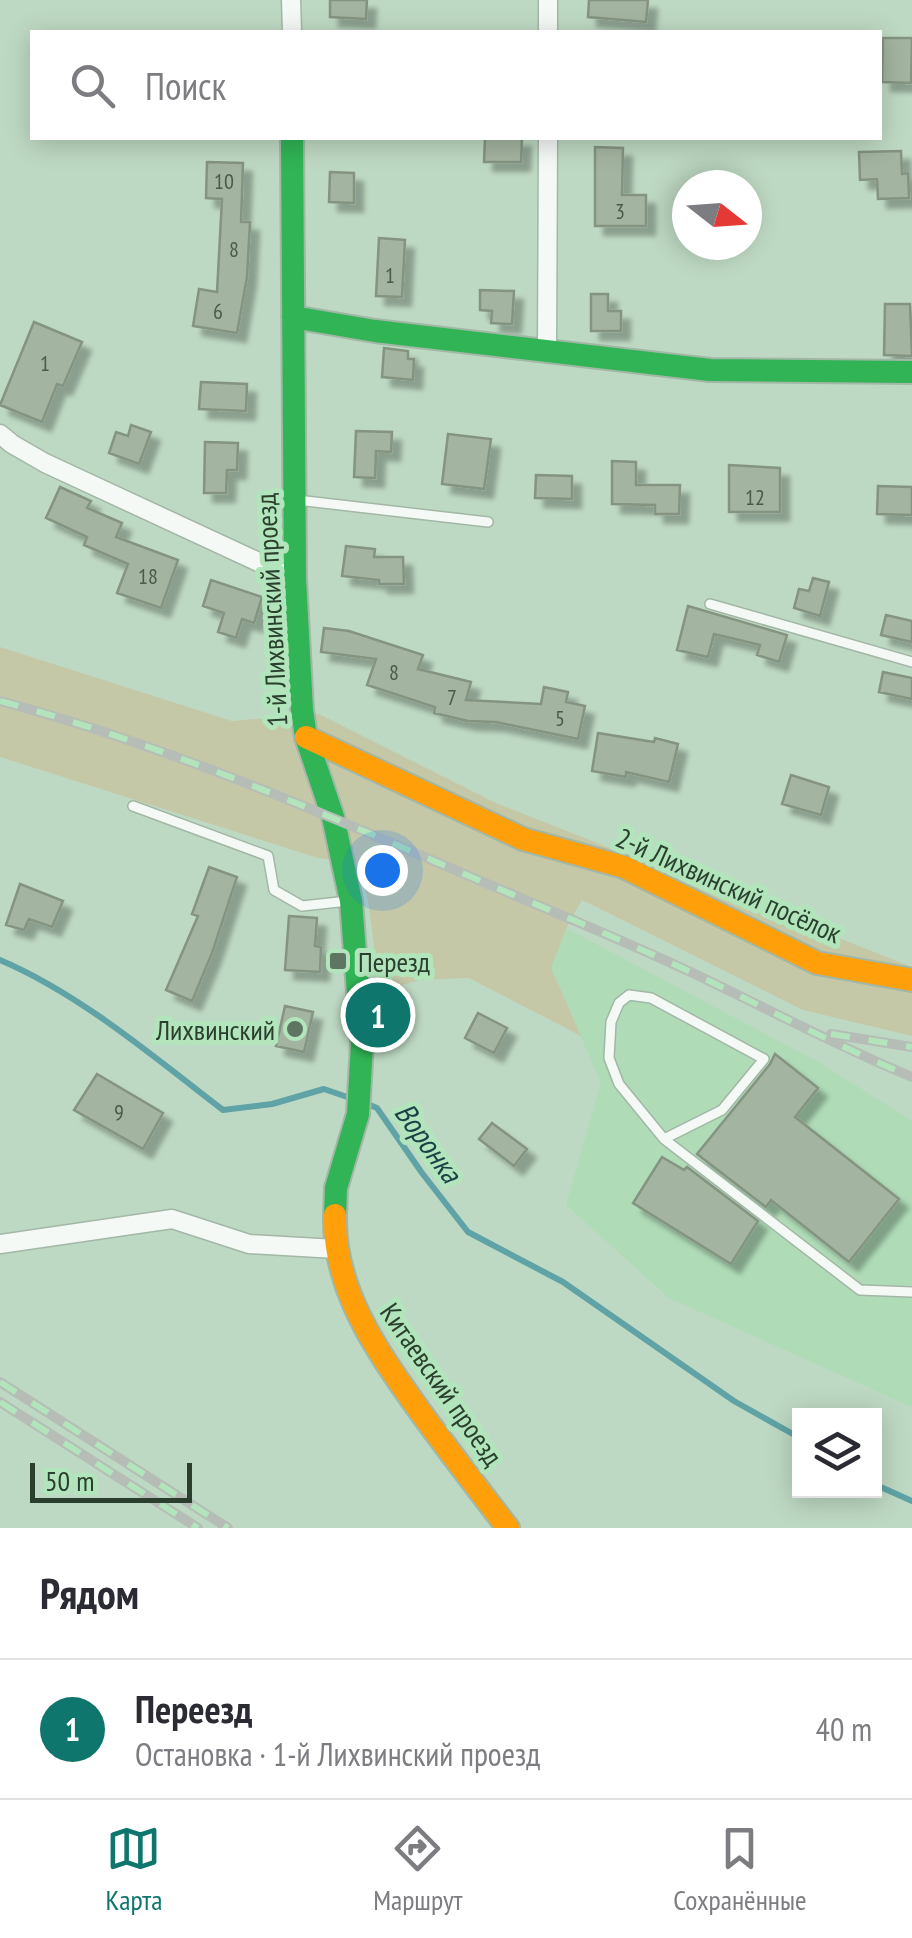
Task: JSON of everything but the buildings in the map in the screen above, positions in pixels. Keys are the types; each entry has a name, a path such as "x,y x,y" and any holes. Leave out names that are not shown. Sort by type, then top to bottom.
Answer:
{"street":[{"path":"291,0 292,30"},
{"path":"548,0 548,30"},
{"name":"1-й Лихвинский проезд","path":"292,140 294,579 302,710 306,736 333,817 351,901 362,1066 354,1134 335,1192 336,1250"},
{"path":"547,351 548,140"},
{"path":"293,317 374,331 710,370 912,372"},
{"path":"0,434 45,463 294,579"},
{"name":"2-й Лихвинский посёлок","path":"306,736 523,838 624,868 817,963 912,980"},
{"path":"0,1244 172,1218 249,1244 336,1250"},
{"name":"Китаевский проезд","path":"336,1250 344,1282 368,1338 508,1528"}],"lane":[{"path":"294,499 488,522"},
{"path":"710,604 912,662"},
{"path":"133,806 268,856 274,890 302,906 351,901"},
{"path":"664,1139 722,1110 764,1060 651,998 629,995 619,1003 612,1022 609,1058 619,1084 664,1139 860,1290 912,1292"}],"shaded area":[{"path":"0,647 232,721 319,714 496,803 912,967 912,1036 803,1010 582,900 551,968 581,1036 469,978 421,980 380,991 368,900 357,863 318,858 0,757"},
{"path":"566,928 820,1063 912,1121 912,1407 669,1298 566,1205 601,1083 551,968"}],"waterway":[{"name":"Воронка","path":"0,960 88,1008 223,1110 272,1104 324,1089 353,1099"},
{"name":"Воронка","path":"365,1103 377,1108 468,1232 563,1282 734,1401 792,1434"},
{"name":"Воронка","path":"882,1488 912,1501"}],"railway":[{"path":"0,701 120,737 296,803 642,950 912,1077"},
{"path":"831,1034 912,1047"},
{"path":"0,1382 228,1528"},
{"path":"0,1402 198,1528"}],"traffic: fast":[{"path":"292,140 295,579 302,710 306,737 333,817 351,901 362,1044 358,1114 336,1188 335,1215"},
{"path":"293,317 375,331 710,370 912,372"}],"traffic: slow":[{"path":"306,737 523,839 624,867 817,963 912,980"},
{"path":"335,1215 342,1269 374,1343 508,1528"}],"place":[{"name":"Перезд","path":"338,961"},
{"name":"Переезд","path":"378,1015"},
{"name":"Лихвинский","path":"295,1029"}]}
